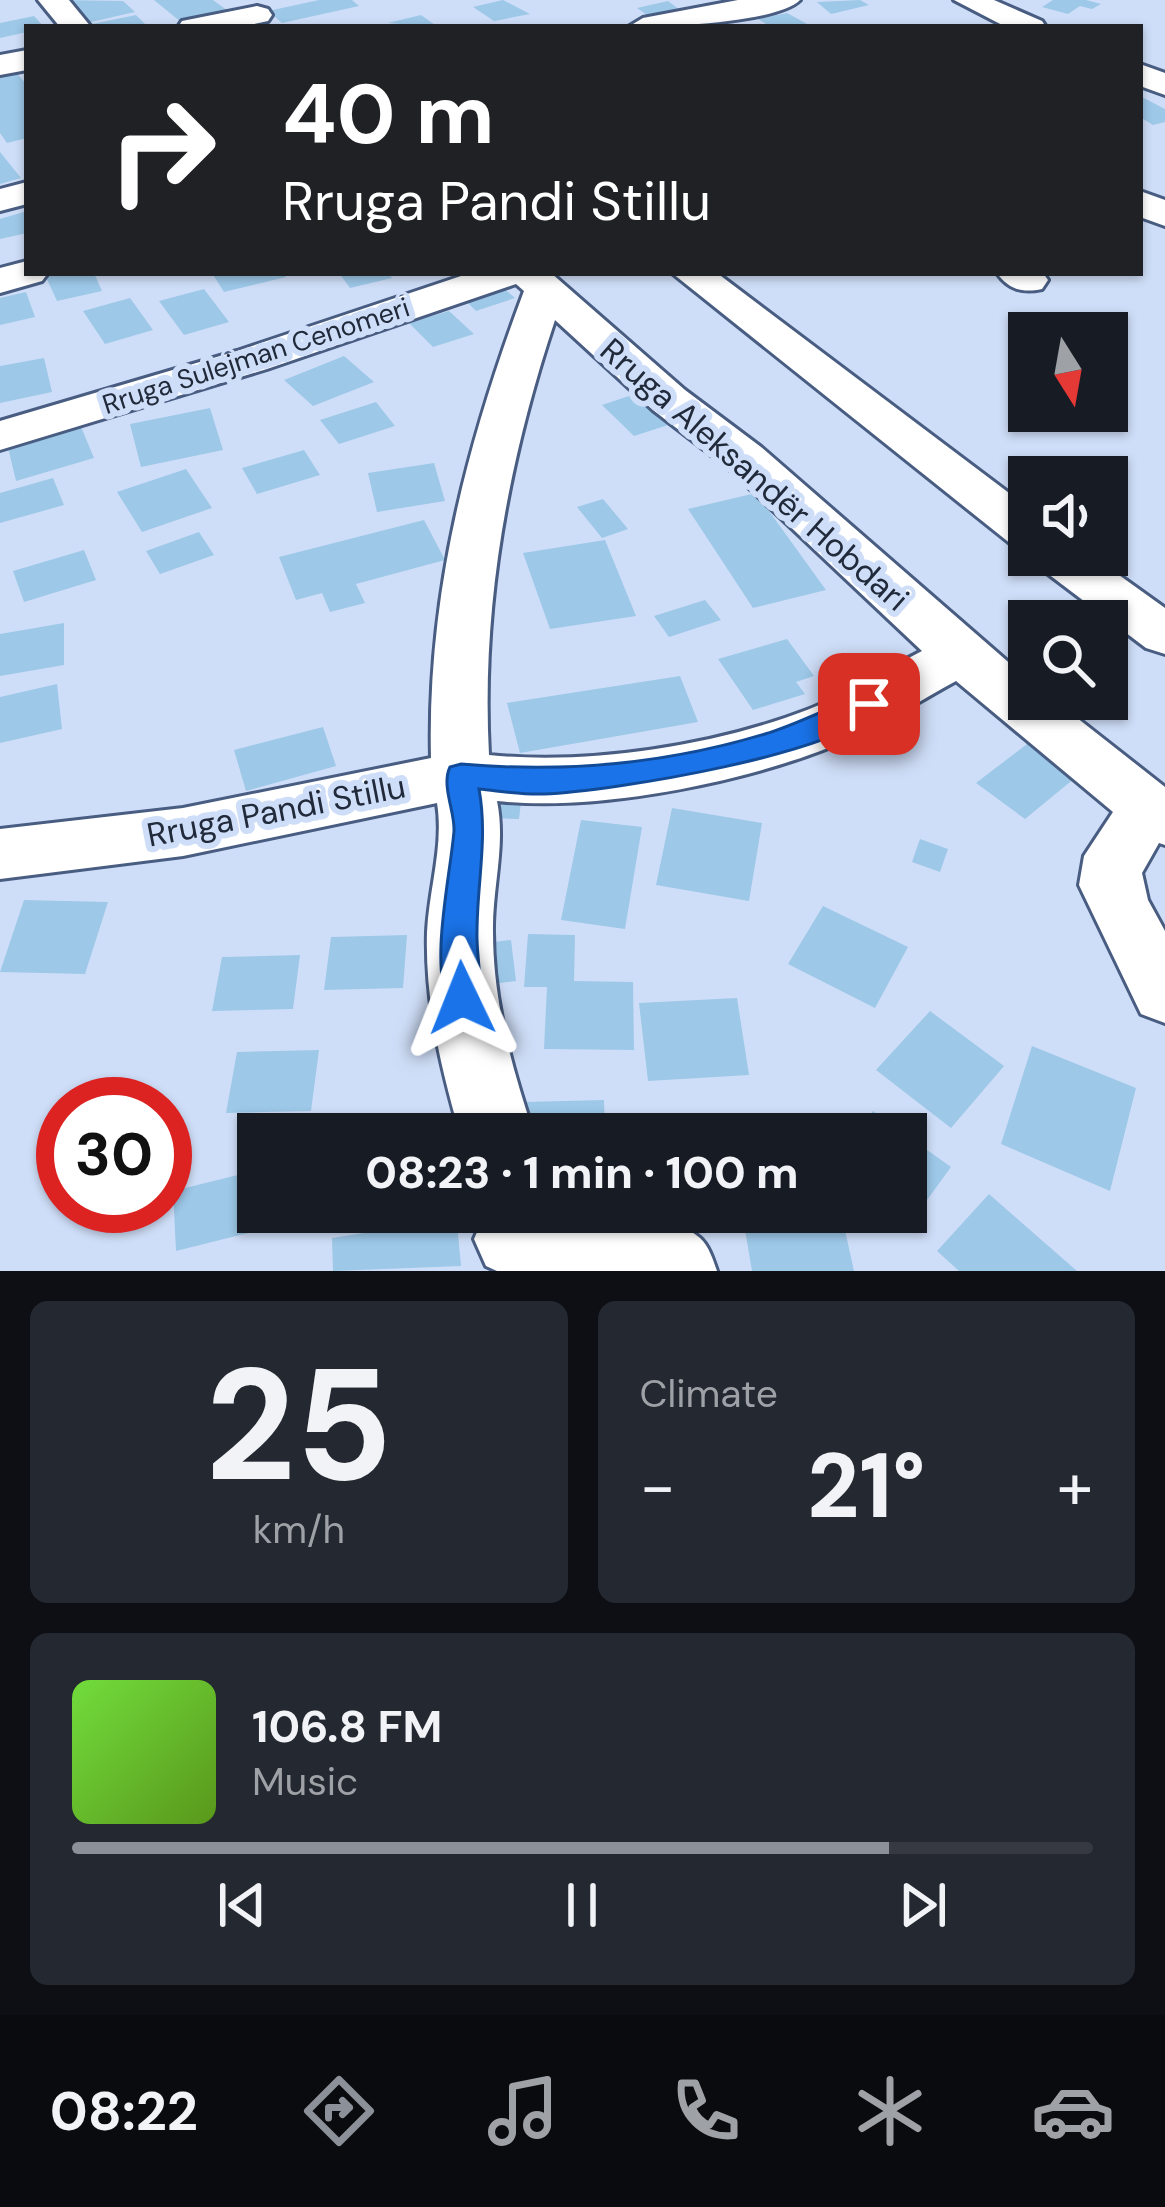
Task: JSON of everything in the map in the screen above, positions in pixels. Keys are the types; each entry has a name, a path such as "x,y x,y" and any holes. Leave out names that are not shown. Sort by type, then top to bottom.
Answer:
{"street":[{"path":"53,0 73,24"},
{"path":"660,24 785,0"},
{"path":"969,0 1024,24"},
{"path":"208,24 256,14"},
{"path":"696,276 1008,517"},
{"path":"490,1113 462,998 460,930 470,825 461,776 460,669 469,574 527,278"},
{"name":"Rruga Sulejman Cenomeri","path":"0,436 527,278"},
{"name":"Rruga Aleksandër Hobdari","path":"527,278 669,400 744,457 960,655 1158,816 1117,855 1110,873 1114,892 1165,993"},
{"path":"1086,576 1165,635"},
{"name":"Rruga Pandi Stillu","path":"0,854 183,832 461,776 588,782 760,747 830,724 960,655"},
{"path":"509,1241 668,1261 677,1271"}],"building":[{"path":"59,0 123,1 135,12 82,24"},
{"path":"154,0 213,0 228,11 181,22"},
{"path":"319,0 352,0 359,6 282,23 268,11"},
{"path":"503,0 530,14 494,21 473,7"},
{"path":"860,0 869,5 831,14 817,2"},
{"path":"1053,0 1101,4 1092,9 1080,6 1068,14 1042,7"},
{"path":"668,1 684,13 653,19 637,8"},
{"path":"787,13 807,24 766,24 758,19"},
{"path":"136,15 145,24 92,24"},
{"path":"421,15 434,24 400,24 388,23"},
{"path":"34,16 41,24 24,24 24,33 0,38 0,23"},
{"path":"14,70 24,82 24,139 7,143 0,133 0,73"},
{"path":"1143,98 1165,109 1165,122 1153,125 1143,119"},
{"path":"0,152 21,178 0,184"},
{"path":"24,212 24,234 0,239 0,219"},
{"path":"95,276 102,291 57,301 46,277"},
{"path":"214,276 286,277 224,292"},
{"path":"341,276 392,278 350,288"},
{"path":"499,284 515,298 476,311 461,296"},
{"path":"204,289 229,322 184,335 159,301"},
{"path":"26,292 35,317 0,325 0,298"},
{"path":"130,298 153,330 105,344 83,311"},
{"path":"449,311 474,334 433,347 409,323"},
{"path":"344,356 374,382 313,406 284,380"},
{"path":"44,358 52,392 0,403 0,366"},
{"path":"635,394 668,425 634,436 602,405"},
{"path":"376,402 395,426 339,444 320,420"},
{"path":"210,408 223,450 141,467 130,424"},
{"path":"79,422 94,458 16,481 6,439"},
{"path":"304,450 320,475 257,494 242,468"},
{"path":"434,463 445,501 377,512 368,473"},
{"path":"186,469 212,508 142,532 117,492"},
{"path":"53,478 64,505 0,523 0,493"},
{"path":"756,493 826,590 753,608 688,509"},
{"path":"603,499 628,529 602,538 577,507"},
{"path":"424,520 445,560 356,584 365,603 330,612 322,593 296,600 279,557"},
{"path":"199,532 214,555 160,574 146,551"},
{"path":"605,540 636,616 550,629 523,553"},
{"path":"84,550 96,580 24,602 13,571"},
{"path":"705,600 721,620 669,637 654,616"},
{"path":"64,623 64,665 0,676 0,634"},
{"path":"787,639 814,676 796,682 805,694 753,710 718,659"},
{"path":"680,676 698,722 520,753 507,703"},
{"path":"57,684 62,729 0,743 0,697"},
{"path":"323,727 336,766 246,791 234,750"},
{"path":"1027,744 1075,778 1025,819 976,783"},
{"path":"492,793 522,794 519,819 489,818"},
{"path":"672,808 762,823 749,901 656,885"},
{"path":"581,820 642,827 625,929 561,920"},
{"path":"920,839 948,849 940,872 912,862"},
{"path":"24,900 108,902 85,974 0,972"},
{"path":"823,906 908,947 875,1008 788,964"},
{"path":"528,934 575,935 574,981 633,982 634,1050 544,1049 547,987 524,987"},
{"path":"407,935 403,988 324,990 331,937"},
{"path":"511,940 516,981 483,985 478,944"},
{"path":"300,955 293,1009 212,1011 222,957"},
{"path":"737,998 749,1075 648,1081 639,1003"},
{"path":"930,1011 1004,1066 951,1128 876,1070"},
{"path":"1032,1046 1136,1088 1110,1191 1001,1144"},
{"path":"319,1050 311,1111 226,1113 237,1052"},
{"path":"604,1100 604,1113 525,1113 525,1102"},
{"path":"927,1150 951,1167 927,1200"},
{"path":"237,1175 237,1233 248,1233 176,1251 175,1233 192,1233 192,1186"},
{"path":"989,1194 1077,1271 959,1271 937,1251"},
{"path":"364,1233 458,1233 461,1266 333,1271 332,1238"},
{"path":"746,1233 846,1233 854,1271 752,1271"}],"route":[{"path":"462,998 460,930 470,825 461,776 540,783 635,774 760,747 830,724 869,704"}]}
